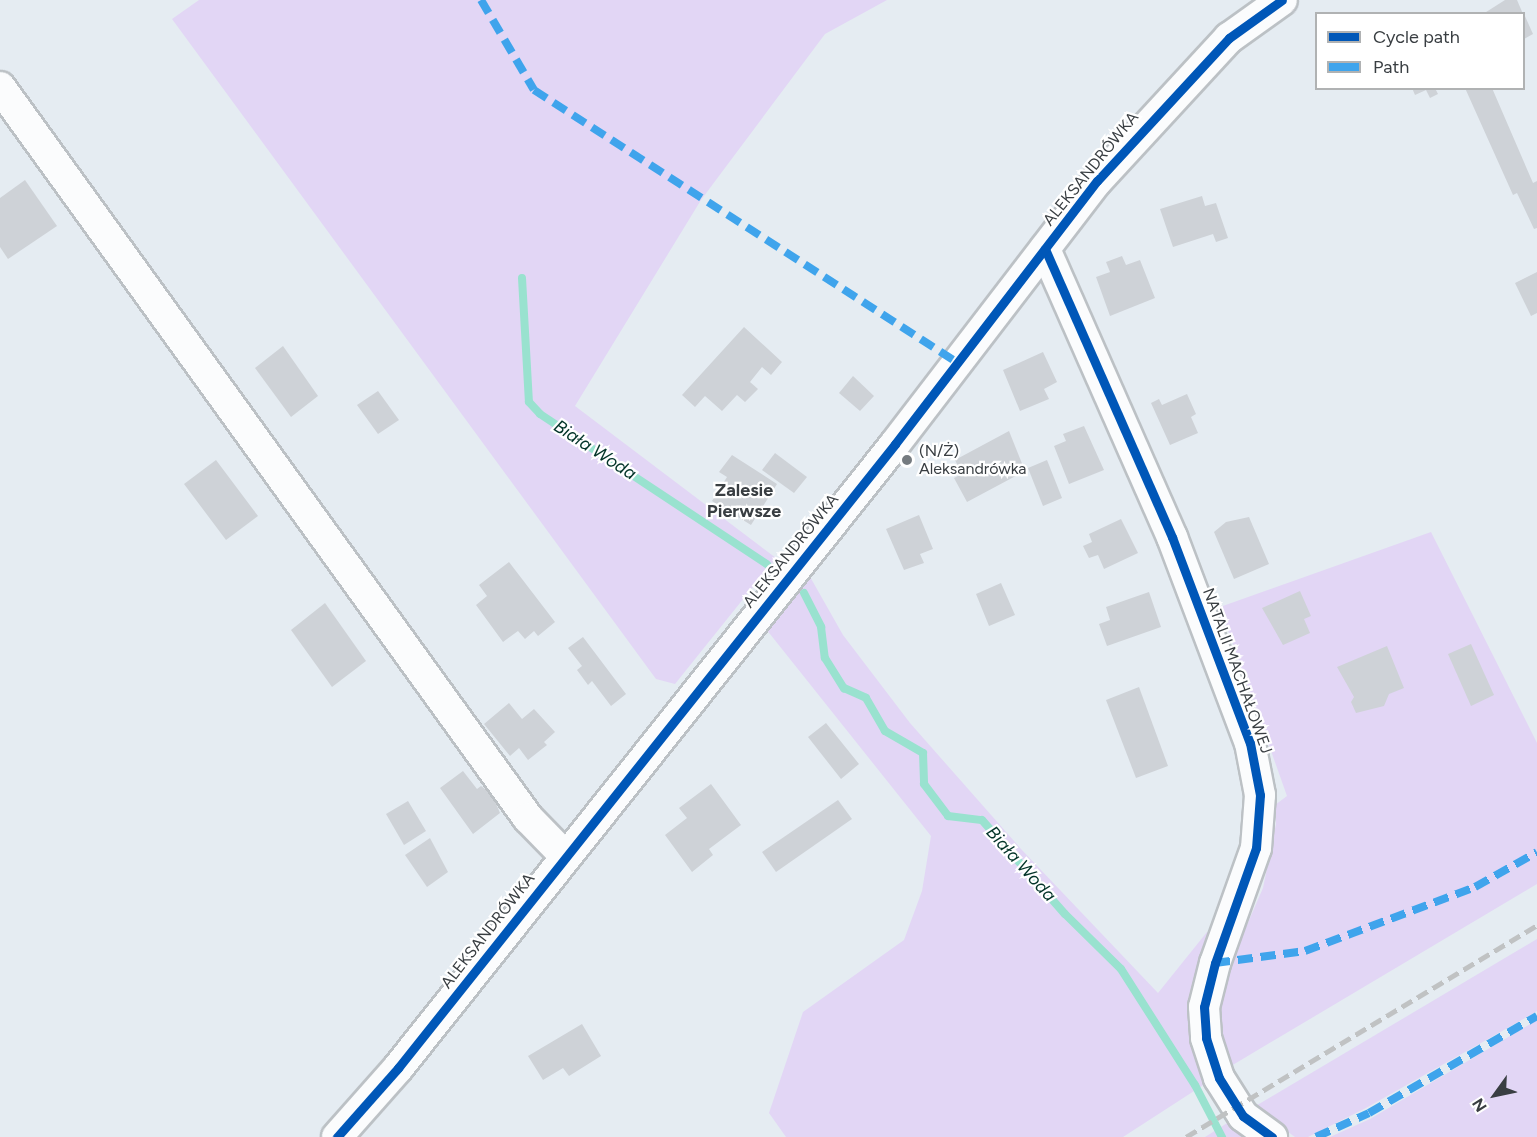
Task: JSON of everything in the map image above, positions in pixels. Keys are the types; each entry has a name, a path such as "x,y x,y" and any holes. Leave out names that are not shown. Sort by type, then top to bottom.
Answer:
{"street":[{"name":"ALEKSANDRÓWKA","path":"338,1137 398,1068 895,444 1097,181 1181,86 1229,38 1282,0"},
{"path":"0,87 528,818 566,857"},
{"name":"NATALII MACHAŁOWEJ","path":"1045,249 1172,537 1250,743 1260,795 1256,848 1215,963 1204,1007 1205,1028 1219,1078 1243,1116 1272,1137"}],"shaded area":[{"path":"199,0 887,0 825,34 701,200 575,406 776,558 675,684 656,679 172,19"},
{"path":"1431,532 1537,743 1537,884 1231,1066 1220,1035 1219,1012 1227,971 1263,888 1276,824 1275,805 1287,796 1220,607"},
{"path":"809,575 843,635 910,723 1021,849 1158,993 1207,932 1211,935 1208,1082 1123,1137 786,1137 769,1113 803,1012 904,940 922,891 931,836 766,629"},
{"path":"1537,939 1537,1011 1532,1014 1366,1108 1308,1137 1295,1137 1254,1107"},
{"path":"1537,1020 1537,1137 1330,1137 1370,1119"},
{"path":"1232,1120 1249,1137 1205,1137"}],"building":[{"path":"1505,0 1517,0 1522,12 1486,12"},
{"path":"1525,16 1533,34 1525,38"},
{"path":"1413,90 1426,90 1415,95"},
{"path":"1426,90 1436,90 1438,94 1430,98"},
{"path":"1466,90 1493,90 1533,183 1537,181 1537,228 1534,229 1517,193 1513,195"},
{"path":"25,180 57,226 8,259 0,247 0,198"},
{"path":"1202,196 1205,206 1216,203 1228,238 1216,242 1213,234 1173,247 1160,209"},
{"path":"1122,256 1126,265 1140,260 1155,298 1110,316 1096,277 1110,272 1106,262"},
{"path":"1537,272 1537,313 1531,316 1515,283"},
{"path":"744,327 782,362 771,375 762,367 750,382 758,389 745,402 737,395 722,411 705,396 695,407 682,395"},
{"path":"283,346 318,396 291,417 255,368"},
{"path":"1043,352 1057,382 1044,389 1049,399 1020,411 1003,370"},
{"path":"853,376 874,396 860,411 839,393"},
{"path":"378,391 399,420 378,434 357,405"},
{"path":"1187,394 1196,414 1191,417 1198,433 1170,445 1151,403 1159,399 1162,405"},
{"path":"1084,426 1104,470 1069,484 1054,446 1066,441 1063,434"},
{"path":"1009,431 1025,471 967,502 954,478 962,474 955,460"},
{"path":"775,453 807,477 794,493 762,470"},
{"path":"732,455 777,484 751,525 712,501 727,477 719,472"},
{"path":"216,460 258,516 226,540 184,484"},
{"path":"1047,460 1062,498 1043,506 1028,468"},
{"path":"919,515 933,549 920,554 924,563 904,570 886,529"},
{"path":"1249,517 1269,564 1234,579 1214,532 1226,522"},
{"path":"1121,519 1138,553 1104,569 1098,555 1089,558 1083,546 1092,542 1089,534"},
{"path":"509,562 555,622 538,636 534,631 525,639 518,631 503,642 476,605 487,596 479,585"},
{"path":"1001,583 1015,615 989,626 976,594"},
{"path":"1300,591 1311,616 1304,619 1310,633 1283,645 1262,608"},
{"path":"1149,592 1161,627 1107,646 1099,624 1110,620 1106,607"},
{"path":"325,603 366,661 332,687 291,630"},
{"path":"583,637 626,694 611,706 592,681 588,685 577,670 582,666 568,648"},
{"path":"1471,644 1494,695 1471,706 1448,654"},
{"path":"1387,646 1404,688 1389,694 1384,706 1356,713 1351,702 1354,697 1337,667"},
{"path":"1139,687 1168,766 1136,778 1106,700"},
{"path":"509,703 522,719 534,709 555,732 544,742 547,745 528,760 519,748 510,756 484,724"},
{"path":"826,723 859,764 841,779 808,737"},
{"path":"463,771 477,789 481,786 492,794 500,813 473,834 440,788"},
{"path":"711,784 741,825 709,849 713,855 692,872 665,835 687,818 679,808"},
{"path":"838,800 852,819 776,872 762,852"},
{"path":"408,801 426,831 404,845 386,814"},
{"path":"430,838 448,872 427,887 405,855"},
{"path":"582,1024 601,1056 569,1076 563,1068 543,1080 528,1056"}],"waterway":[{"name":"Biała Woda","path":"522,278 529,402 540,414 767,564"},
{"name":"Biała Woda","path":"804,593 821,627 825,658 844,688 866,698 885,731 923,753 924,784 948,816 982,820 1065,914 1121,969 1195,1085 1222,1137"}],"railway":[{"path":"1186,1137 1537,925"}],"marked path":[{"path":"481,0 534,90 958,363"},
{"path":"1215,963 1305,951 1475,887 1537,852"},
{"path":"1316,1137 1369,1113 1537,1016"}],"cycle path":[{"path":"337,1137 398,1068 895,444 1097,181 1229,38 1282,0"},
{"path":"1045,249 1172,537 1250,743 1260,795 1256,848 1215,963 1204,1007 1206,1038 1219,1078 1243,1116 1272,1137"}],"place":[{"name":"(N/Ż) Aleksandrówka","path":"907,460"}],"district":[{"name":"Zalesie Pierwsze","path":"744,501"}]}
